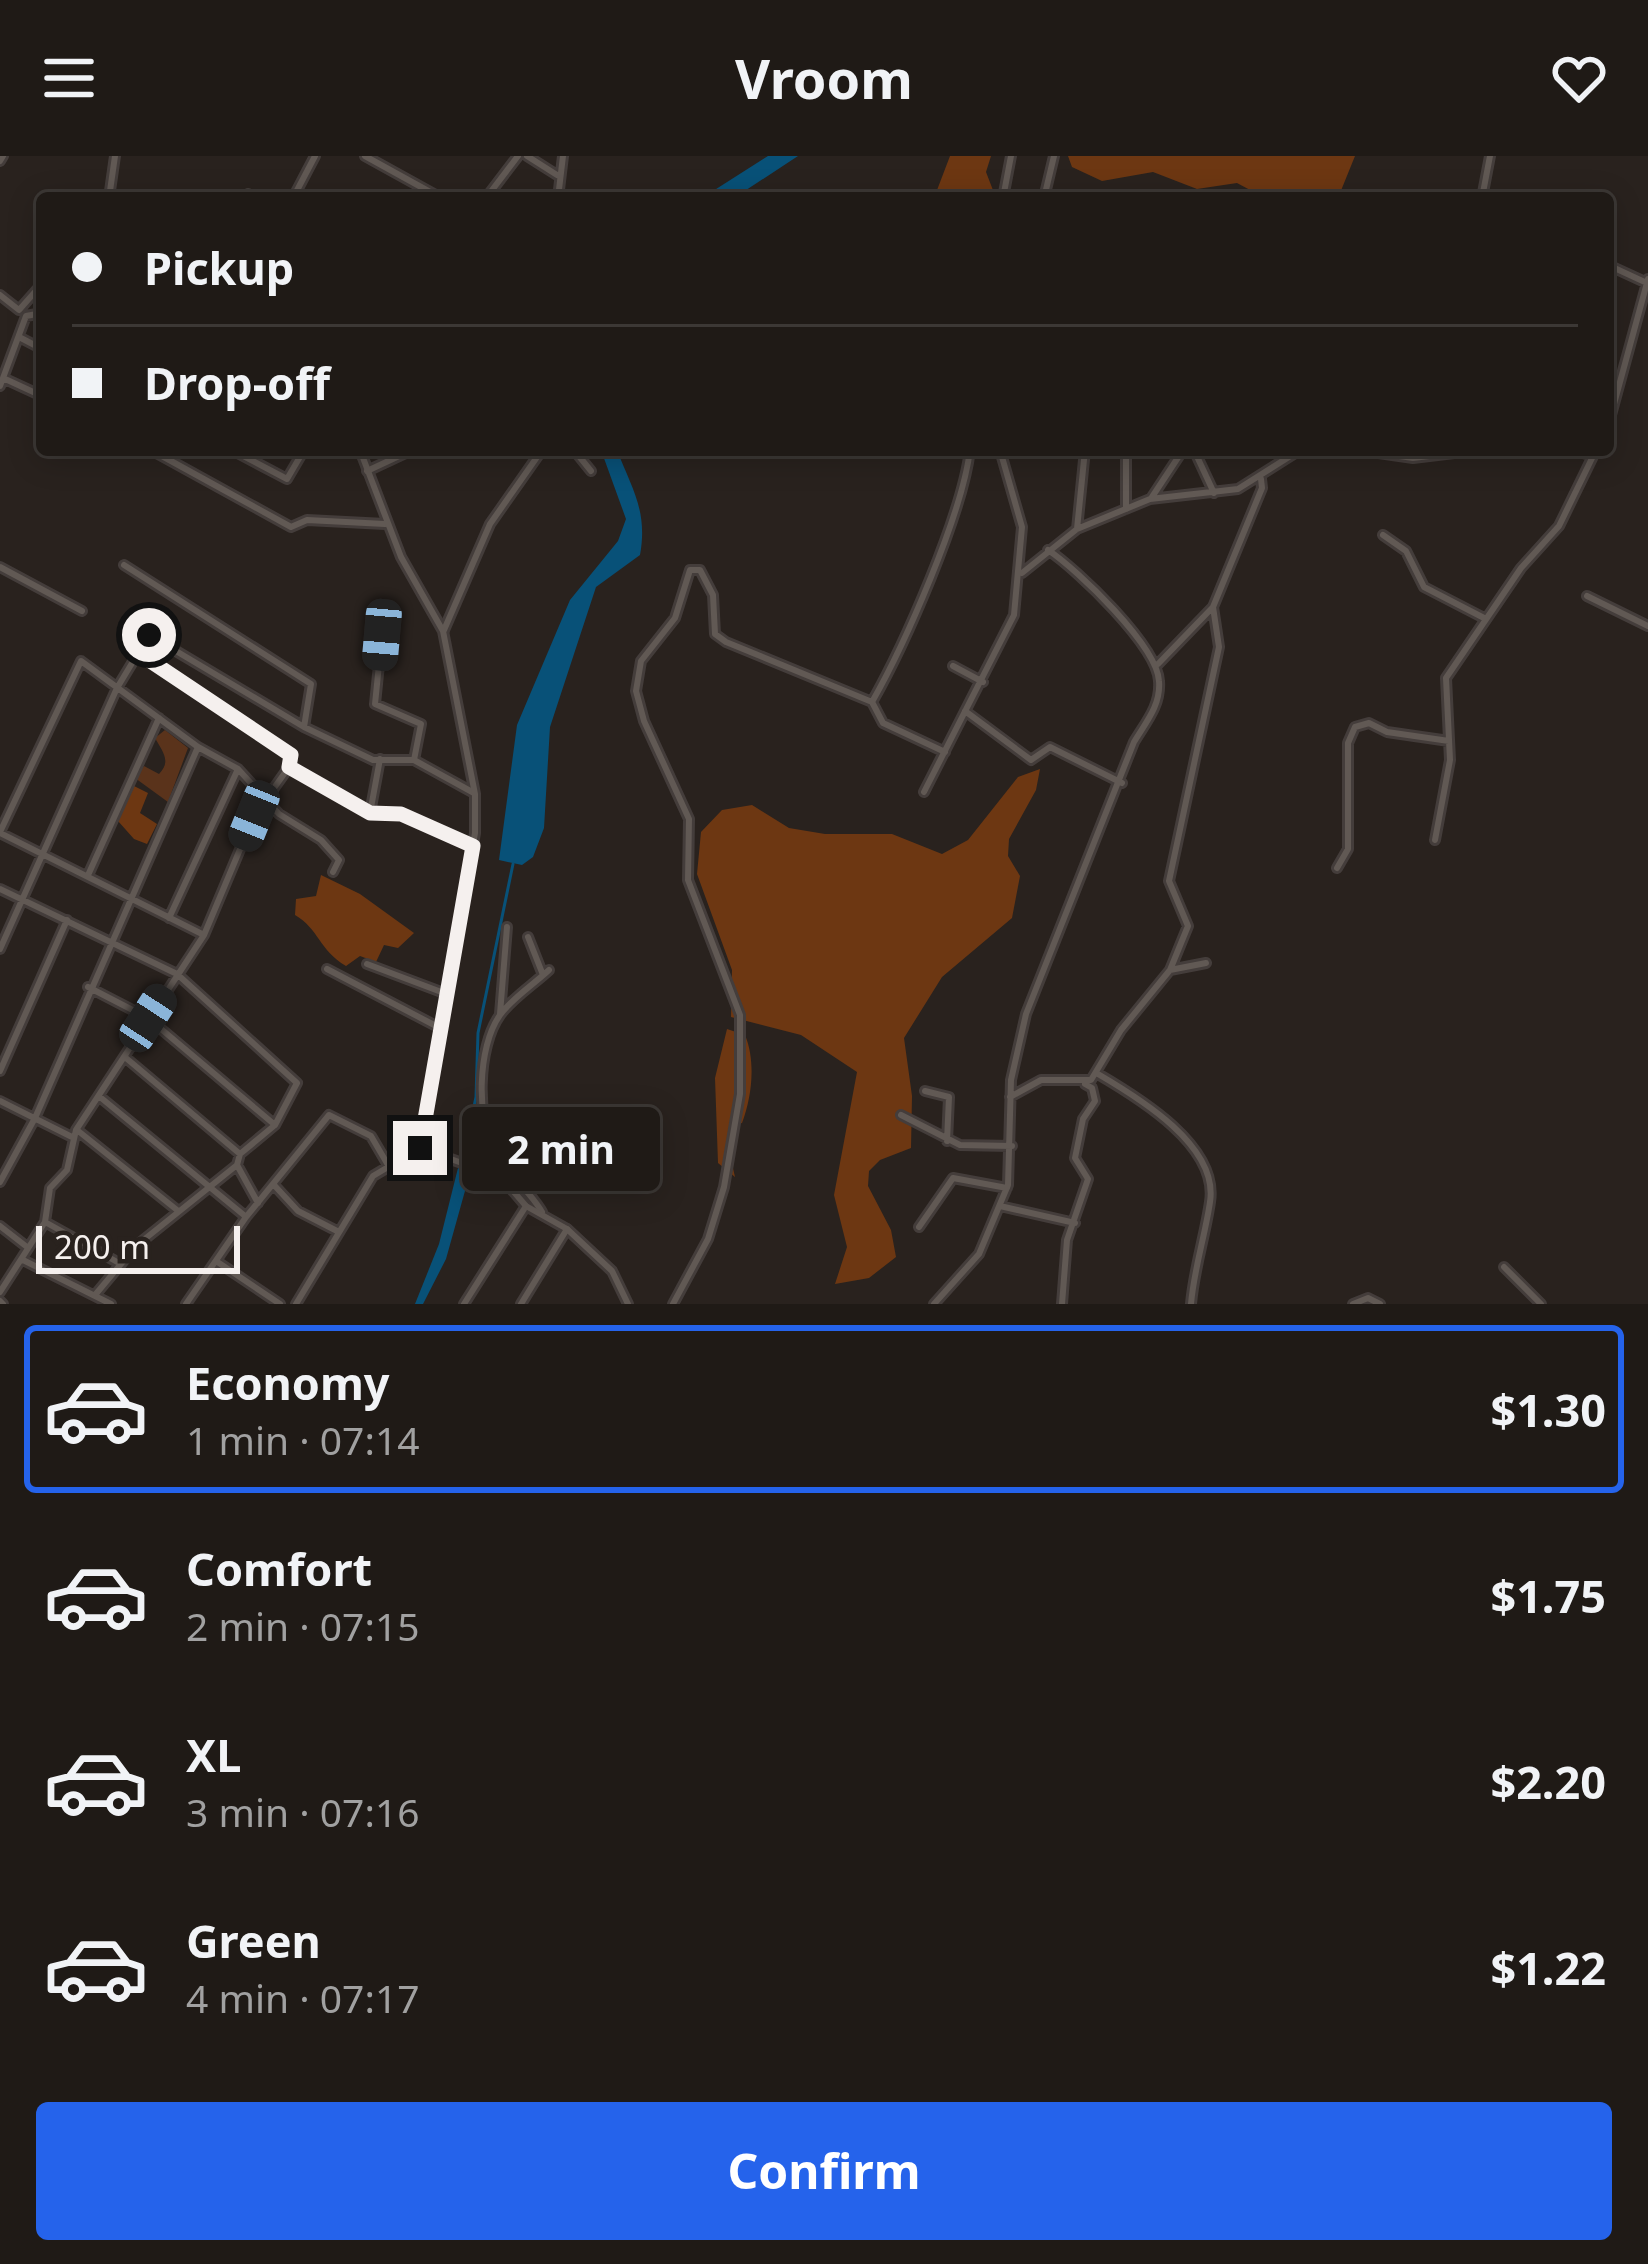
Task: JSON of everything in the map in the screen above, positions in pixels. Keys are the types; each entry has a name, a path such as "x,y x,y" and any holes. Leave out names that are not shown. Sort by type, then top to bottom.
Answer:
{"street":[{"path":"110,192 115,156"},
{"path":"296,192 315,156"},
{"path":"365,156 430,192"},
{"path":"491,192 522,156 557,175"},
{"path":"558,192 563,156"},
{"path":"1005,192 1011,156"},
{"path":"1045,192 1054,156"},
{"path":"1483,192 1490,156"},
{"path":"1614,267 1647,281 1614,404"},
{"path":"0,295 19,310 36,291"},
{"path":"36,314 26,316 1,382 36,394"},
{"path":"21,338 36,346"},
{"path":"162,456 291,527 307,520 386,524"},
{"path":"170,460 172,456"},
{"path":"243,456 287,479 300,456"},
{"path":"362,456 386,524 443,631 475,794 473,846 420,1148"},
{"path":"368,471 390,456"},
{"path":"443,631 490,524 538,456"},
{"path":"579,456 591,471"},
{"path":"872,702 900,652 968,456"},
{"path":"925,792 1014,615 1022,573 1022,527 1002,456"},
{"path":"1077,529 1084,456"},
{"path":"1126,456 1126,509"},
{"path":"1150,500 1179,456"},
{"path":"1197,456 1214,493"},
{"path":"1022,573 1077,529 1150,500 1214,493 1261,479 1292,456"},
{"path":"1435,840 1449,742 1446,678 1559,526 1594,456"},
{"path":"1157,665 1213,607 1262,488 1261,479"},
{"path":"1383,535 1406,551 1424,587 1487,619"},
{"path":"934,1304 979,1254 1000,1206 1012,1146 1010,1097 1026,1015 1122,783 1134,742 1157,705 1157,665 1112,611 1048,550"},
{"path":"124,566 311,684 304,727"},
{"path":"673,1304 708,1239 724,1187 740,1094 740,1015 688,880 689,819 644,721 637,672 675,618 681,588 696,566 713,595 715,634 872,702 883,723 945,752"},
{"path":"0,567 82,611"},
{"path":"1587,596 1648,626"},
{"path":"1082,1083 1097,1074 1121,1030 1170,970 1187,926 1169,881 1219,647 1213,607"},
{"path":"0,949 117,688 149,635 304,727 380,759 414,760 475,794"},
{"path":"382,635 375,704 421,724 414,760"},
{"path":"0,1292 45,1222 50,1188 73,1154 74,1134 204,935 264,798 289,767 291,755 140,654"},
{"path":"204,935 0,832 81,661 198,747 238,769 264,798 332,849 339,860 333,872"},
{"path":"952,666 983,682"},
{"path":"965,711 1030,760 1050,747 1122,783"},
{"path":"88,875 159,718"},
{"path":"1337,868 1348,849 1348,743 1355,727 1369,723 1387,732 1449,742"},
{"path":"0,1182 34,1118 198,747"},
{"path":"370,813 380,759"},
{"path":"289,767 370,813 401,814 473,846"},
{"path":"169,918 238,769"},
{"path":"0,889 176,974 298,1083 275,1125 240,1154 237,1165 118,1263 95,1294"},
{"path":"0,1071 67,920"},
{"path":"507,927 500,1014 484,1066 484,1126 497,1157 524,1181 542,1212"},
{"path":"500,1014 546,972 529,937"},
{"path":"1170,970 1206,963"},
{"path":"367,964 445,993"},
{"path":"327,969 438,1027"},
{"path":"88,987 148,1018 275,1125"},
{"path":"126,1058 240,1154"},
{"path":"1097,1074 1161,1116 1202,1158 1211,1199 1191,1304"},
{"path":"1010,1097 1040,1080 1092,1088 1095,1101 1083,1119 1075,1158 1088,1179 1067,1240 1062,1304"},
{"path":"926,1091 950,1097 947,1141"},
{"path":"100,1096 246,1217"},
{"path":"0,1101 74,1134 177,1210"},
{"path":"901,1114 947,1141 1012,1146"},
{"path":"186,1304 246,1217 329,1115 371,1136 388,1166"},
{"path":"420,1148 501,1177 526,1206 568,1229 612,1270 628,1304"},
{"path":"296,1304 373,1176 420,1148"},
{"path":"237,1165 258,1203"},
{"path":"919,1227 950,1179 983,1180 1006,1188"},
{"path":"274,1185 298,1210 337,1231"},
{"path":"464,1304 526,1206"},
{"path":"1000,1206 1075,1223"},
{"path":"45,1222 118,1263"},
{"path":"0,1226 27,1247"},
{"path":"521,1304 568,1229"},
{"path":"22,1259 111,1304"},
{"path":"216,1261 280,1304"},
{"path":"1504,1267 1541,1304"},
{"path":"1352,1304 1368,1298 1380,1304"}],"shaded area":[{"path":"950,156 991,156 986,172 994,192 936,192"},
{"path":"1068,156 1355,156 1340,192 1254,192 1237,183 1197,189 1153,172 1102,181 1072,167"},
{"path":"165,730 188,748 168,802 135,778 144,766 159,774 163,769 164,756 155,738"},
{"path":"1040,769 1036,790 1009,839 1008,856 1020,876 1012,918 942,977 904,1038 912,1096 911,1148 880,1160 869,1171 868,1186 891,1230 896,1257 869,1278 835,1284 847,1247 834,1195 857,1072 801,1035 731,1017 732,970 697,874 701,832 722,810 752,805 789,828 825,834 892,834 942,854 968,840 1018,777"},
{"path":"134,786 148,793 140,813 157,824 147,844 134,839 118,821"},
{"path":"321,875 360,894 414,933 398,948 384,945 376,962 360,956 346,966 295,915 296,899 316,896"},
{"path":"727,1029 745,1035 752,1067 742,1123 732,1126 728,1146 735,1177 718,1163 715,1078"}],"water":[{"path":"768,156 798,156 743,192 711,192"},
{"path":"603,456 619,456 633,489 642,526 640,555 596,587 550,727 544,828 533,857 522,865 499,860 517,725 570,600 618,541 626,519"},
{"path":"458,1168 470,1173 446,1259 423,1304 415,1304 439,1244"}],"waterway":[{"path":"460,1173 476,1097 478,1033 513,864"}],"route":[{"path":"149,635 140,654 291,755 289,767 370,813 401,814 473,846 420,1148"}]}
